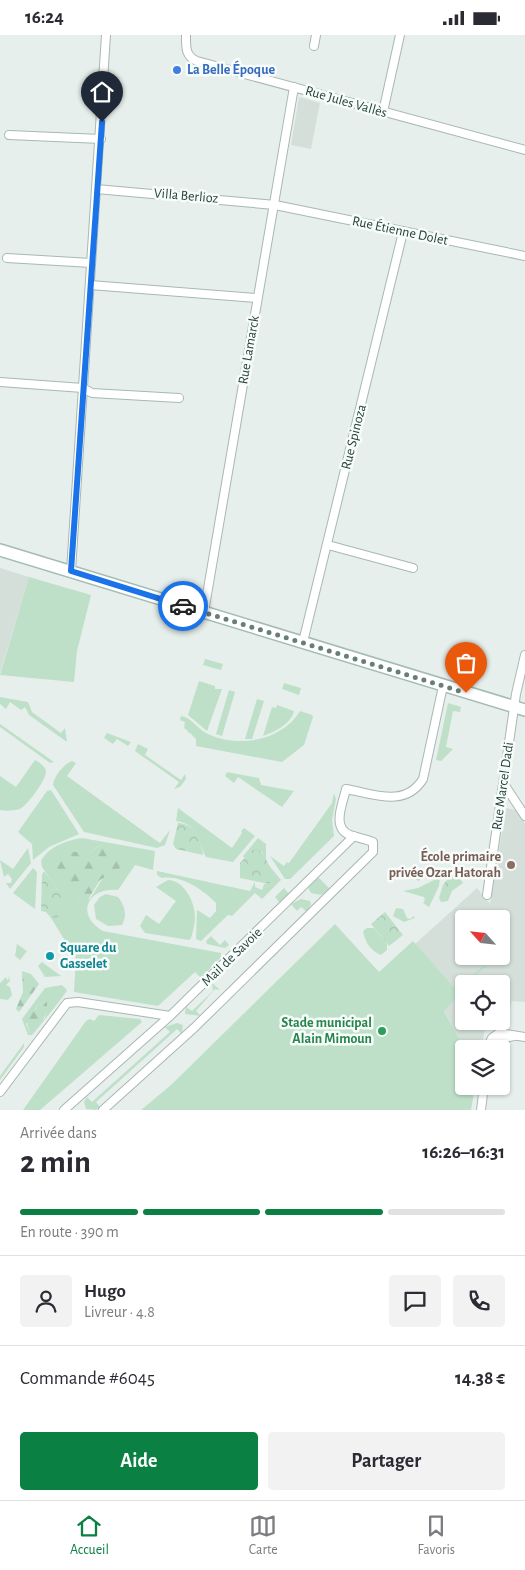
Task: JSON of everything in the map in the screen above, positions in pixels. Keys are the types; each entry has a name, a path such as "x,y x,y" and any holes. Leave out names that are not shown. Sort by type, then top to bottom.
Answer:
{"street":[{"path":"71,571 96,189 101,139 106,35"},
{"name":"Rue Jules Vallès","path":"186,35 186,51 191,58 525,150"},
{"path":"314,46 316,35"},
{"path":"384,112 400,35"},
{"name":"Rue Lamarck","path":"204,612 294,87"},
{"path":"9,135 101,139"},
{"name":"Villa Berlioz","path":"96,189 275,205"},
{"name":"Rue Étienne Dolet","path":"275,205 525,256"},
{"name":"Rue Spinoza","path":"303,642 403,232"},
{"path":"6,258 91,263"},
{"path":"90,285 257,298"},
{"path":"0,382 83,388 92,393 178,398"},
{"path":"328,545 413,568"},
{"path":"0,550 520,709"},
{"name":"Rue Marcel Dadi","path":"487,895 504,784 520,709 525,655"},
{"path":"354,836 345,832 339,824 346,789 403,797 418,788 425,772 443,686"},
{"path":"504,784 525,816"},
{"name":"Mail de Savoie","path":"64,1110 170,1016 354,836 374,842 373,853 227,997 103,1110"},
{"path":"0,1092 66,1003 78,1002 170,1016"},
{"path":"491,1040 496,1034 506,1033 525,1037"},
{"path":"501,1040 514,1036"},
{"path":"481,1110 483,1095"}],"shaded area":[{"path":"299,97 320,103 311,149 291,145"},
{"path":"0,568 29,577 0,673"},
{"path":"506,808 516,810 525,823 525,1002 511,1001 510,1007 510,975 455,975 455,988 415,944 477,888 490,904"},
{"path":"455,999 455,1030 485,1030 483,1040 460,1040 444,1010"}],"green space":[{"path":"29,577 91,595 77,651 74,682 0,675"},
{"path":"205,659 223,664 221,670 203,665"},
{"path":"199,681 215,686 215,689 222,689 207,731 188,715"},
{"path":"284,683 301,688 299,695 282,689"},
{"path":"229,690 235,692 222,736 216,734"},
{"path":"0,697 28,702 32,712 61,733 65,728 67,742 29,715 25,707 21,710 10,702 6,709 0,704"},
{"path":"257,699 264,701 252,739 245,739"},
{"path":"448,703 461,707 460,712 453,711 446,747 453,749 441,761 436,760"},
{"path":"277,705 294,711 292,716 282,727 263,736 272,707 276,708"},
{"path":"300,711 313,717 304,745 282,762 196,746 196,739 189,732 188,734 188,731 184,728 185,722 180,720 181,716 185,717 206,733 218,738 231,741 245,741 271,735 282,729"},
{"path":"0,724 54,762 50,763 0,727"},
{"path":"107,733 131,742 128,746 117,739 113,744 104,738"},
{"path":"138,744 148,749 145,755 181,780 185,774 186,779 180,787 174,789 179,782 135,751"},
{"path":"35,760 46,771 36,792 20,809 0,810 0,776 16,787"},
{"path":"72,761 76,763 67,776 157,841 160,843 170,830 165,845 157,848 84,832 53,785 60,771"},
{"path":"227,772 259,778 261,785 294,791 282,807 238,777 234,783 225,776"},
{"path":"51,790 79,834 49,847 33,860 32,844 18,832 47,791"},
{"path":"334,793 336,799 332,820 334,836 290,879 285,879 270,856 284,866 287,862 289,863 332,803"},
{"path":"178,808 232,848 244,828 255,836 233,862 206,857 193,829 184,823 176,821"},
{"path":"178,823 189,826 193,830 199,839 203,855 176,849 173,844"},
{"path":"82,838 155,851 153,870 135,865 118,890 107,890 92,897 88,903 87,910 94,925 103,931 221,953 221,957 201,978 195,972 158,1006 74,992 76,958 51,918 57,918 58,890 42,867 41,861 53,848 64,842","holes":["103,844 122,867 104,876 90,899 79,901 57,852 90,852"]},
{"path":"258,838 266,844 266,860 262,852 257,849 244,858 243,856"},
{"path":"103,844 122,852 126,861 122,867 100,880 86,903 79,901 73,891 54,874 47,861 57,852 90,852"},
{"path":"28,848 31,863 10,889 6,883 11,883 12,879 8,874 4,877 0,860 13,869"},
{"path":"257,849 263,854 269,865 272,877 269,884 240,878 240,863 251,851"},
{"path":"267,863 281,880 262,899 255,893 232,916 228,915 201,941 196,939 197,910 210,918 216,911 216,903 191,884 176,879 162,878 157,875 157,871 250,891 255,882 255,887 262,890 264,884 269,884 271,874"},
{"path":"33,868 37,872 35,909 13,893"},
{"path":"44,871 62,900 63,906 57,918 51,918 46,912 41,911 42,875"},
{"path":"416,871 431,875 418,881 412,876"},
{"path":"451,875 459,877 463,883 452,891 448,901 441,902 439,898 443,885"},
{"path":"318,877 330,889 321,895 311,893 308,888"},
{"path":"440,877 439,886 429,907 423,903 424,897 403,891 418,888"},
{"path":"168,880 174,881 184,888 191,899 195,922 189,940 145,933 140,926 146,915 159,924 176,901 156,887"},
{"path":"284,888 289,894 280,903 275,897"},
{"path":"106,894 118,897 122,903 125,913 122,925 108,926 96,919 94,905 100,897"},
{"path":"301,899 310,901 311,904 307,912 301,907 297,911 291,904"},
{"path":"396,908 403,909 407,918 411,919 413,916 415,918 404,922 393,916"},
{"path":"385,912 403,935 389,946 371,924"},
{"name":"Stade municipal Alain Mimoun","path":"335,924 379,972 413,941 455,988 455,999 444,1011 460,1040 455,1040 455,1095 474,1095 471,1110 141,1110 171,1085"},
{"path":"367,928 374,928 387,944 387,950 381,955 373,951 366,942 363,931"},
{"path":"211,936 220,945 225,940 229,945 225,948 207,944 206,941"},
{"path":"17,944 27,951 20,960 15,956"},
{"path":"42,962 61,976 45,977 38,966"},
{"path":"483,966 487,968 484,968 476,975 473,975"},
{"path":"22,971 31,974 39,984 19,1012 16,1009 23,992"},
{"path":"9,976 10,981 6,985 10,987 12,995 8,1000 0,999 0,983 6,977 8,981"},
{"path":"212,983 220,990 215,989 196,1011 201,1016 185,1014 186,1007 192,1011 213,991"},
{"path":"62,985 67,990 32,1035 28,1035 22,1019 45,988","holes":["47,1002 45,1018 30,1033 26,1024 38,1004"]},
{"path":"47,1002 43,1020 30,1033 26,1020 28,1012 35,1010 38,1004"},
{"path":"99,1015 140,1019 142,1022 40,1110 23,1110 86,1021 90,1019 94,1021"},
{"path":"177,1023 183,1025 182,1034 177,1029 96,1102 100,1107 96,1110 86,1109 84,1102 87,1097 92,1102 170,1032 165,1027"},
{"path":"24,1043 24,1047 0,1080 0,1076"}],"way so far":[{"path":"183,606 466,693"}],"place":[{"name":"La Belle Époque","path":"177,70"},
{"name":"École primaire privée Ozar Hatorah","path":"511,865"},
{"name":"Square du Gasselet","path":"50,956"},
{"name":"Stade municipal Alain Mimoun","path":"382,1031"}],"route":[{"path":"102,122 92,245 71,571 183,606"}]}
